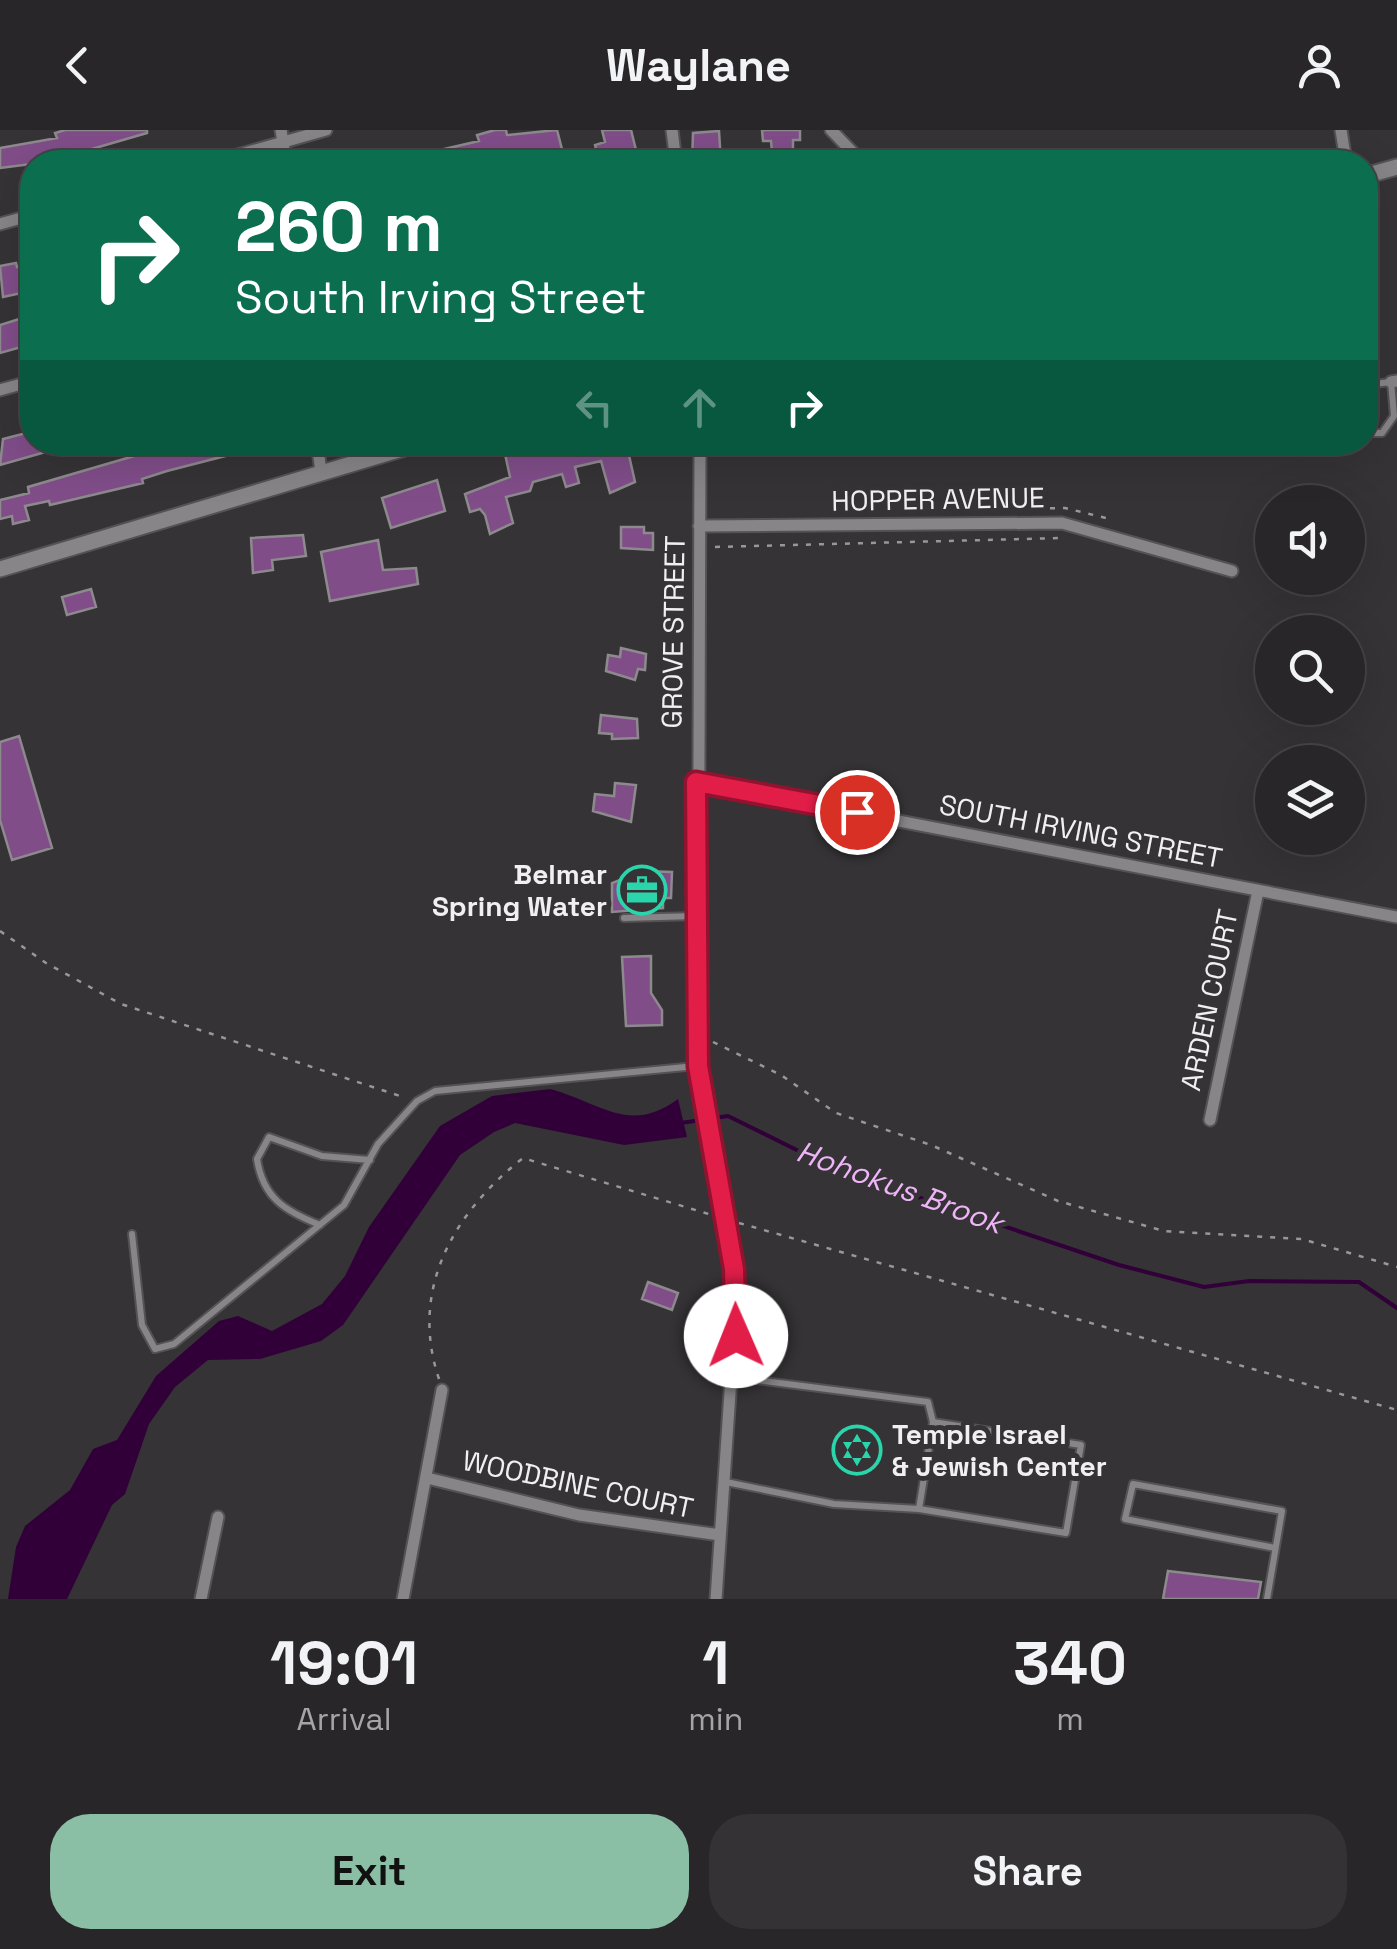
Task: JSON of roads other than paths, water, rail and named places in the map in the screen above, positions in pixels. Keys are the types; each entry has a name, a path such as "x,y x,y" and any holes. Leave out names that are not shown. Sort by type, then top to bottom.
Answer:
{"main road":[{"path":"0,569 380,455"}],"street":[{"path":"245,150 282,136 326,130"},
{"path":"831,130 850,150"},
{"path":"318,455 320,472"},
{"name":"GROVE STREET","path":"700,455 698,1066 726,1219 736,1304 716,1599"},
{"name":"HOPPER AVENUE","path":"699,526 1062,522 1232,570"},
{"name":"SOUTH IRVING STREET","path":"696,782 1397,917"},
{"name":"ARDEN COURT","path":"1210,1120 1258,891"},
{"path":"403,1599 442,1390"},
{"name":"WOODBINE COURT","path":"427,1478 578,1515 720,1536"},
{"path":"201,1599 218,1517"}],"lane":[{"path":"1378,433 1394,421 1394,381"},
{"path":"624,918 696,916"},
{"path":"132,1234 142,1325 155,1349 174,1344 344,1206 378,1144 417,1101 435,1091 698,1066"},
{"path":"320,1224 289,1213 270,1197 256,1159 269,1137 322,1156 370,1160"},
{"path":"733,1377 928,1402 934,1422 918,1508"},
{"path":"724,1482 834,1504 918,1508 1066,1533 1081,1444 934,1422"},
{"path":"1266,1599 1282,1511 1133,1484 1126,1519 1275,1548"}],"waterway":[{"name":"Hohokus Brook","path":"681,1123 728,1116 837,1170 1119,1265 1204,1287 1249,1281 1359,1282 1397,1308"}],"place":[{"name":"Belmar Spring Water","path":"642,890"},
{"name":"Temple Israel & Jewish Center","path":"857,1450"}]}
